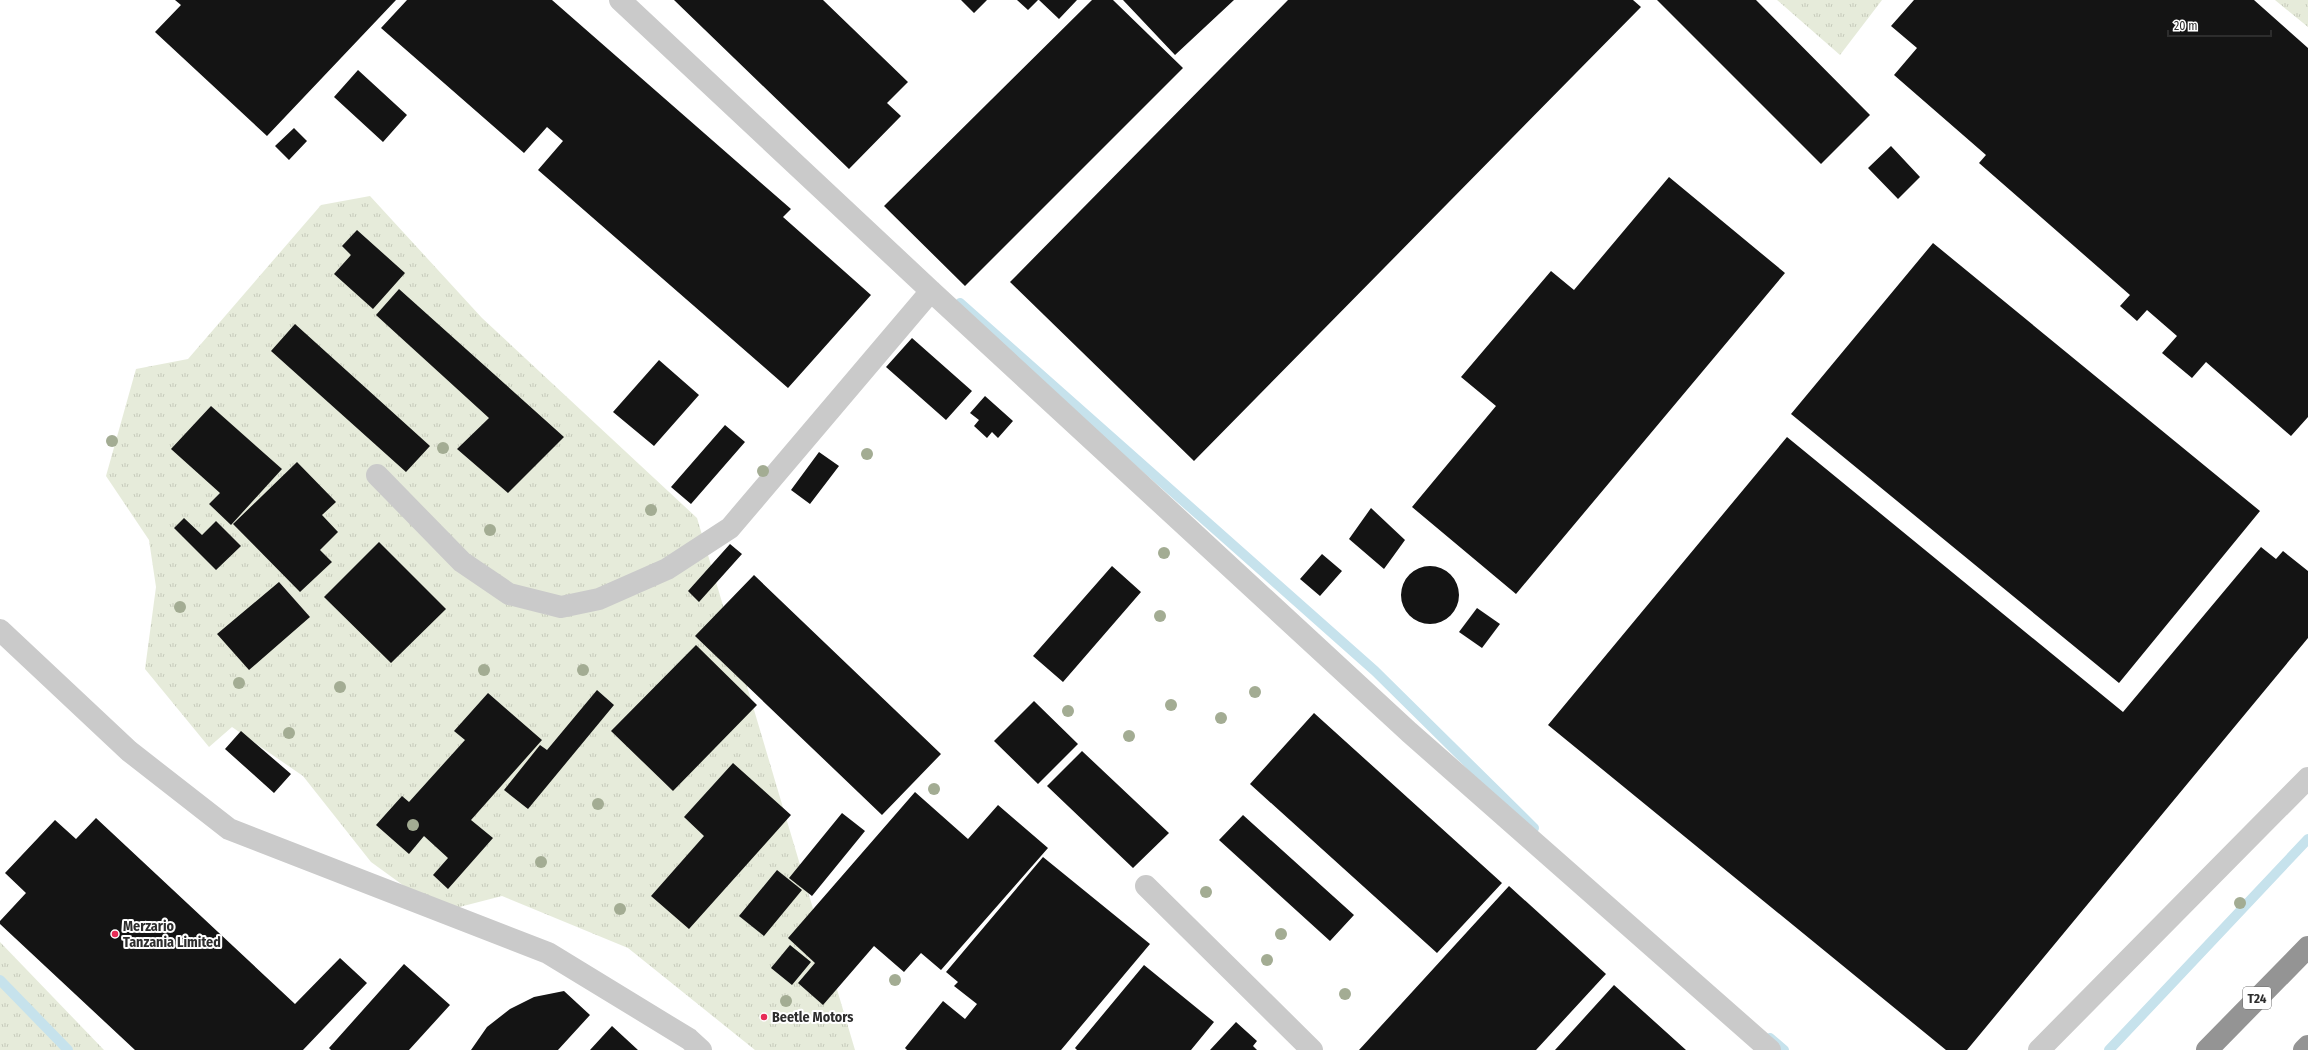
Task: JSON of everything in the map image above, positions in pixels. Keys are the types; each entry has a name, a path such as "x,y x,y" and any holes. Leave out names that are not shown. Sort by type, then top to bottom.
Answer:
{"highway":[{"name":"T24","path":"2207,1050 2308,947"},
{"path":"2304,1050 2308,1046"}],"street":[{"path":"620,0 931,291 1409,732 1770,1050"},
{"path":"377,475 462,562 509,594 561,607 599,599 667,569 730,528 931,291"},
{"path":"0,630 129,751 229,829 548,953 689,1039 701,1050"},
{"path":"2039,1050 2308,778"},
{"path":"1146,886 1312,1050"}],"green space":[{"path":"1777,0 1882,0 1840,55"},
{"path":"2275,0 2308,0 2308,27"},
{"path":"370,196 482,318 697,518 855,1050 755,1050 628,948 502,896 440,912 371,862 303,776 232,727 209,747 145,669 156,587 149,540 106,476 136,369 188,359 321,205"},
{"path":"0,942 104,1050 0,1050"}],"building":[{"path":"175,0 396,0 267,136 155,32 181,5"},
{"path":"407,0 552,0 791,209 783,217 871,295 788,388 538,170 563,141 547,127 524,153 381,28"},
{"path":"674,0 823,0 908,82 887,103 901,116 849,169"},
{"path":"961,0 987,0 974,13"},
{"path":"1017,0 1038,0 1028,10"},
{"path":"1039,0 1077,0 1059,19"},
{"path":"1092,0 1113,0 1183,68 965,286 884,206"},
{"path":"1123,0 1234,0 1175,55"},
{"path":"1288,0 1633,0 1641,7 1194,461 1010,282"},
{"path":"1657,0 1756,0 1870,115 1821,164"},
{"path":"1914,0 2254,0 2308,48 2308,417 2291,436 2206,362 2192,378 2162,353 2177,336 2147,310 2137,321 2120,306 2130,295 1979,163 1986,155 1894,75 1917,48 1891,26"},
{"path":"358,70 407,115 383,142 334,97"},
{"path":"294,128 307,141 289,160 275,146"},
{"path":"1891,146 1920,177 1898,199 1868,168"},
{"path":"1669,177 1785,273 1516,594 1412,507 1496,406 1461,377 1551,271 1574,290"},
{"path":"357,230 405,273 373,309 334,274 351,255 342,246"},
{"path":"1933,243 2260,511 2119,683 1791,414"},
{"path":"399,289 564,437 508,493 457,449 489,418 376,315"},
{"path":"295,324 430,446 406,472 271,351"},
{"path":"912,338 972,391 946,420 886,367"},
{"path":"659,360 699,395 654,446 613,412"},
{"path":"985,396 1013,421 998,438 992,432 987,438 974,426 979,420 970,413"},
{"path":"211,406 282,469 231,525 209,504 220,493 171,449"},
{"path":"725,425 745,442 691,504 671,487"},
{"path":"1787,437 2123,712 2261,547 2276,559 2283,551 2308,571 2308,638 1967,1050 1946,1050 1548,725"},
{"path":"819,452 839,466 810,504 791,490"},
{"path":"297,462 336,502 322,515 338,532 320,550 332,562 300,592 233,524"},
{"path":"1371,508 1405,540 1384,569 1349,539"},
{"path":"184,518 202,535 216,521 241,546 216,570 174,528"},
{"path":"379,542 446,609 391,663 324,597"},
{"path":"730,544 742,554 699,602 688,591"},
{"path":"1322,554 1342,571 1320,596 1300,579"},
{"path":"1112,566 1141,592 1063,682 1033,656"},
{"path":"1430,566 1441,568 1454,579 1457,584 1459,595 1457,606 1446,619 1441,622 1430,624 1419,622 1406,611 1403,606 1401,595 1403,584 1414,571 1419,568"},
{"path":"754,575 941,754 882,815 695,636"},
{"path":"279,582 310,617 249,670 217,634"},
{"path":"1477,608 1500,624 1482,648 1459,632"},
{"path":"696,645 757,705 673,791 611,731"},
{"path":"597,690 614,705 528,809 504,790 540,745 547,750"},
{"path":"488,693 542,740 471,820 493,838 448,889 433,875 448,858 424,836 409,854 376,825 402,796 409,802 465,740 454,731"},
{"path":"1034,701 1078,744 1038,784 994,741"},
{"path":"1314,713 1502,883 1437,953 1250,784"},
{"path":"241,731 291,774 274,793 225,749"},
{"path":"1082,751 1169,833 1133,868 1047,786"},
{"path":"733,763 791,815 689,929 651,896 704,836 684,817"},
{"path":"915,792 968,839 998,805 1048,848 941,970 921,953 904,972 874,946 823,1005 798,983 815,963 788,938"},
{"path":"842,813 865,831 812,896 789,878"},
{"path":"1243,815 1354,915 1330,941 1219,840"},
{"path":"96,818 295,1004 340,958 367,983 303,1050 135,1050 0,924 0,921 26,893 5,873 55,820 76,839"},
{"path":"1043,857 1150,944 1061,1050 907,1050 905,1048 943,1001 965,1019 977,1004 954,986 958,982 946,972"},
{"path":"777,870 802,890 764,936 739,916"},
{"path":"1509,886 1606,974 1536,1050 1359,1050"},
{"path":"790,945 811,962 792,985 771,968"},
{"path":"404,964 450,1005 409,1050 331,1050 329,1048"},
{"path":"1144,965 1214,1022 1191,1050 1077,1050 1075,1048"},
{"path":"1614,985 1686,1050 1555,1050"},
{"path":"564,991 590,1015 558,1050 471,1050 487,1027 510,1009 534,997"},
{"path":"1236,1022 1257,1041 1253,1046 1257,1050 1210,1050"},
{"path":"612,1026 638,1050 590,1050"}],"waterway":[{"path":"960,303 1375,671 1534,828"},
{"path":"2109,1050 2308,839"},
{"path":"0,980 68,1050"},
{"path":"1770,1038 1784,1050"}],"place":[{"name":"Merzario Tanzania Limited","path":"115,934"},
{"name":"Beetle Motors","path":"764,1017"}]}
